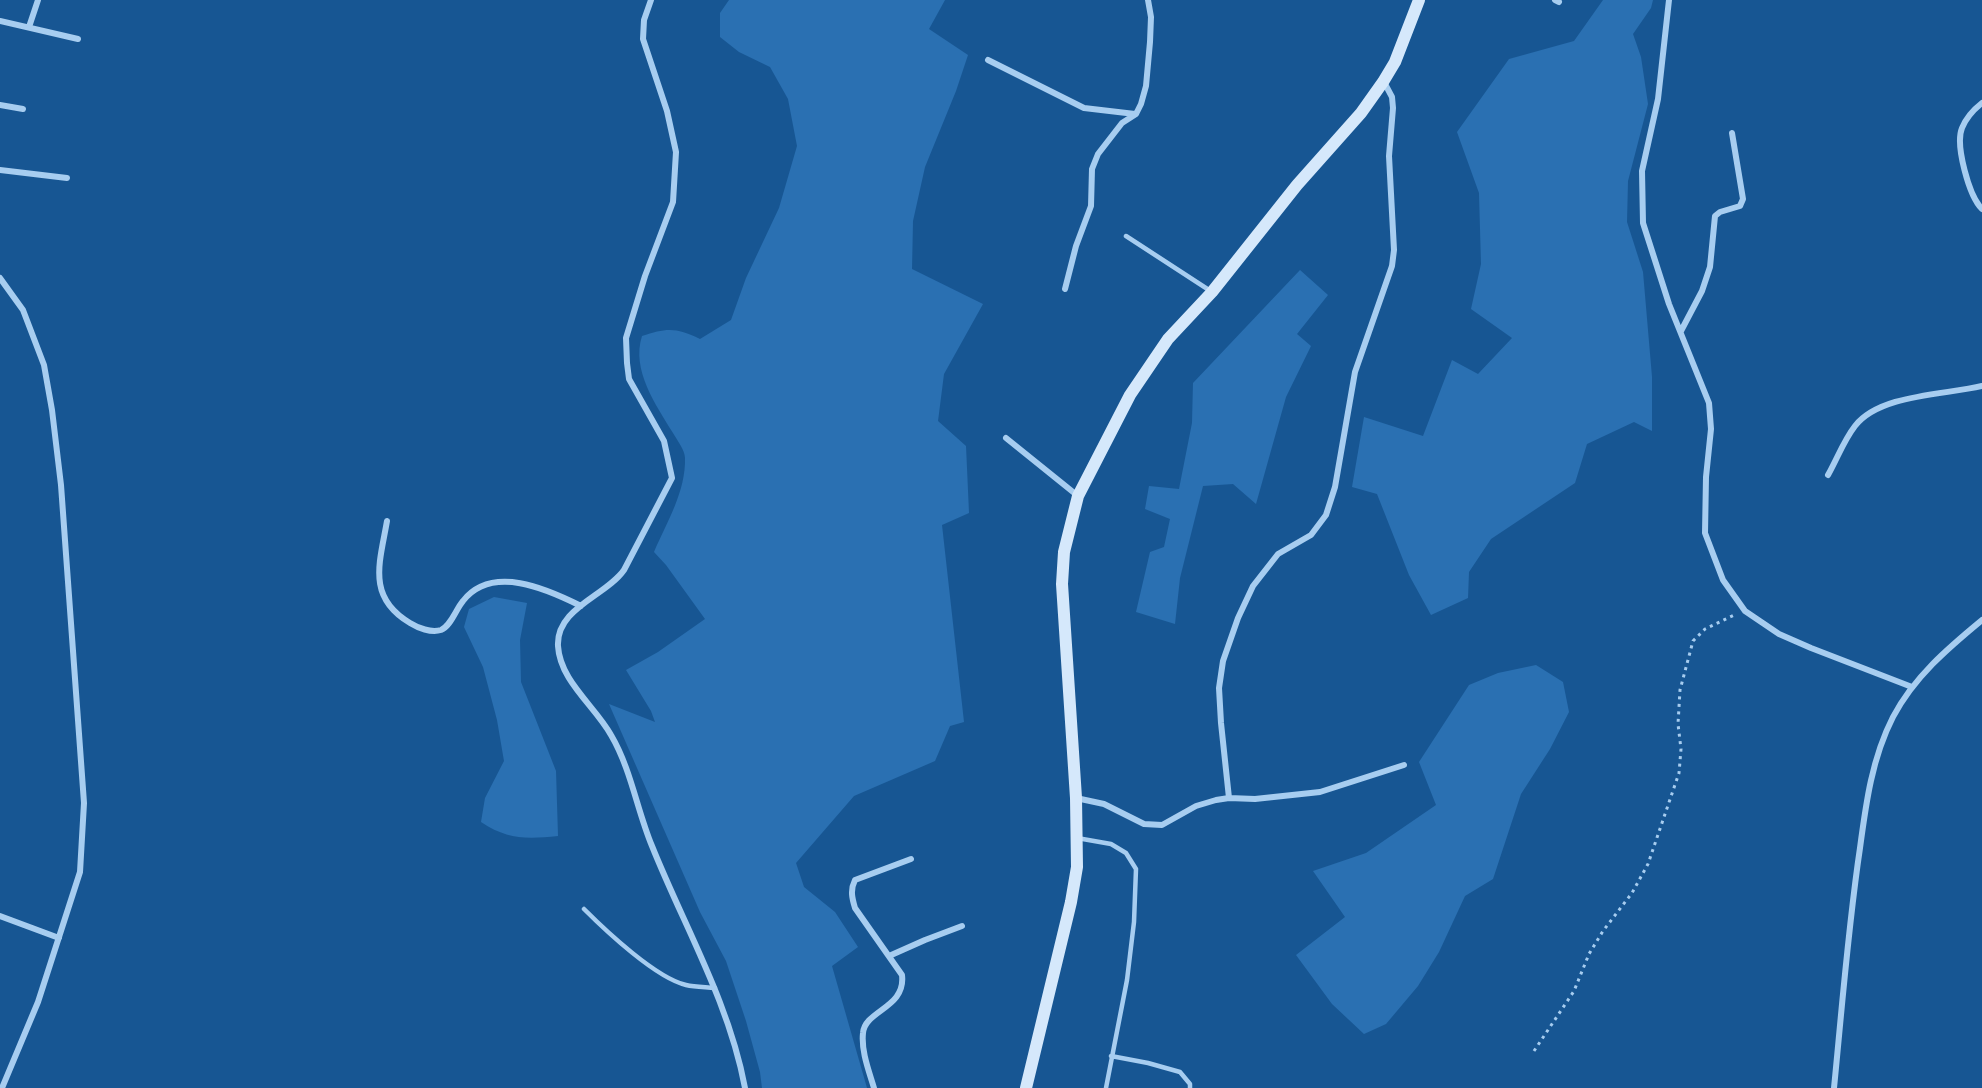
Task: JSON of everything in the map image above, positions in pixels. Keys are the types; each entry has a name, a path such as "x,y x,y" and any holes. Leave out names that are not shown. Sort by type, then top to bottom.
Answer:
{"street":[{"path":"29,27 38,0"},
{"path":"651,0 644,21 643,39 667,111 676,152 673,202 645,276 626,338 627,363 629,379 664,441 672,478 624,570 617,580 569,615 558,646 566,674 611,735 626,769 651,845 715,988 733,1039 745,1088"},
{"path":"1065,289 1076,246 1091,206 1092,169 1098,154 1122,123 1136,114 1146,86 1151,17 1148,0"},
{"path":"1026,1088 1071,902 1077,867 1076,798 1062,584 1064,552 1077,496 1130,395 1168,339 1212,292 1297,185 1360,114 1383,82 1395,62 1419,0"},
{"path":"1669,0 1658,99 1642,171 1643,223 1708,403 1711,429 1706,477 1705,533 1723,580 1745,611 1790,639 1912,687"},
{"path":"0,21 78,39"},
{"path":"988,60 1084,108 1136,114"},
{"path":"1229,798 1219,688 1223,661 1238,618 1253,586 1278,554 1311,535 1326,515 1335,487 1355,372 1392,266 1394,250 1389,156 1393,108 1392,97 1383,82"},
{"path":"1982,103 1971,112 1960,131 1966,182 1976,203 1982,209"},
{"path":"0,105 23,109"},
{"path":"1681,332 1702,291 1710,267 1714,216 1740,206 1743,199 1732,133"},
{"path":"0,170 67,178"},
{"path":"0,279 23,310 44,365 61,484 84,803 80,872 38,1002 2,1088"},
{"path":"1828,475 1856,425 1876,409 1915,398 1982,386"},
{"path":"1006,438 1077,496"},
{"path":"387,521 377,574 379,587 397,614 412,624 427,630 440,630 448,624 470,591 483,584 523,583 581,606"},
{"path":"1834,1088 1855,878 1874,764 1893,717 1912,687 1937,659 1982,620"},
{"path":"1076,798 1104,804 1144,824 1162,825 1196,806 1229,798 1255,800 1320,792 1404,765"},
{"path":"874,1088 867,1066 863,1031 867,1023 900,993 903,983 902,975 855,908 852,886 855,880 911,859"},
{"path":"0,916 59,938"},
{"path":"889,956 962,926"}],"lane":[{"path":"1126,236 1212,292"},
{"path":"1077,838 1110,844 1126,853 1136,869 1134,922 1127,980 1106,1088"},
{"path":"584,909 612,936 648,965 671,979 685,985 715,988"},
{"path":"1111,1056 1180,1072 1190,1084 1190,1088"}],"path":[{"path":"1534,1051 1574,991 1594,946 1632,893 1648,864 1679,773 1680,690 1693,640 1705,629 1745,611"}],"shaded area":[{"path":"729,0 945,0 929,29 968,55 925,167 913,221 912,269 983,304 944,374 938,421 966,446 969,513 942,525 964,722 950,726 935,761 854,796 796,863 804,887 835,912 858,947 832,966 867,1088 762,1088 746,1021 726,961 700,912 609,704 655,722 651,711 626,670 658,652 705,619 654,552 679,494 685,458 684,452 653,399 642,374 639,349 642,336 671,330 684,332 700,339 731,320 746,278 779,208 797,146 788,99 770,67 739,52 720,37 720,13"},
{"path":"1603,0 1653,0 1651,8 1633,34 1641,57 1648,104 1628,181 1627,222 1643,272 1652,377 1652,431 1634,422 1587,444 1575,483 1491,539 1469,572 1468,598 1431,615 1409,575 1377,494 1352,487 1364,417 1423,436 1452,360 1478,374 1512,338 1471,309 1481,264 1479,193 1457,132 1509,59 1574,41"},
{"path":"1300,270 1328,295 1297,334 1311,346 1286,397 1256,504 1233,484 1203,486 1180,578 1175,624 1136,612 1150,552 1164,547 1170,519 1145,509 1149,486 1179,489 1192,423 1193,383"},
{"path":"494,597 527,603 520,640 521,682 556,771 558,836 518,837 500,832 481,822 485,798 504,761 497,720 483,667 464,627 469,609"},
{"path":"1536,665 1563,682 1569,712 1550,749 1521,794 1493,879 1465,896 1439,952 1418,986 1386,1024 1364,1034 1332,1004 1296,955 1345,917 1313,871 1366,853 1436,805 1419,762 1469,685 1498,673"}]}
